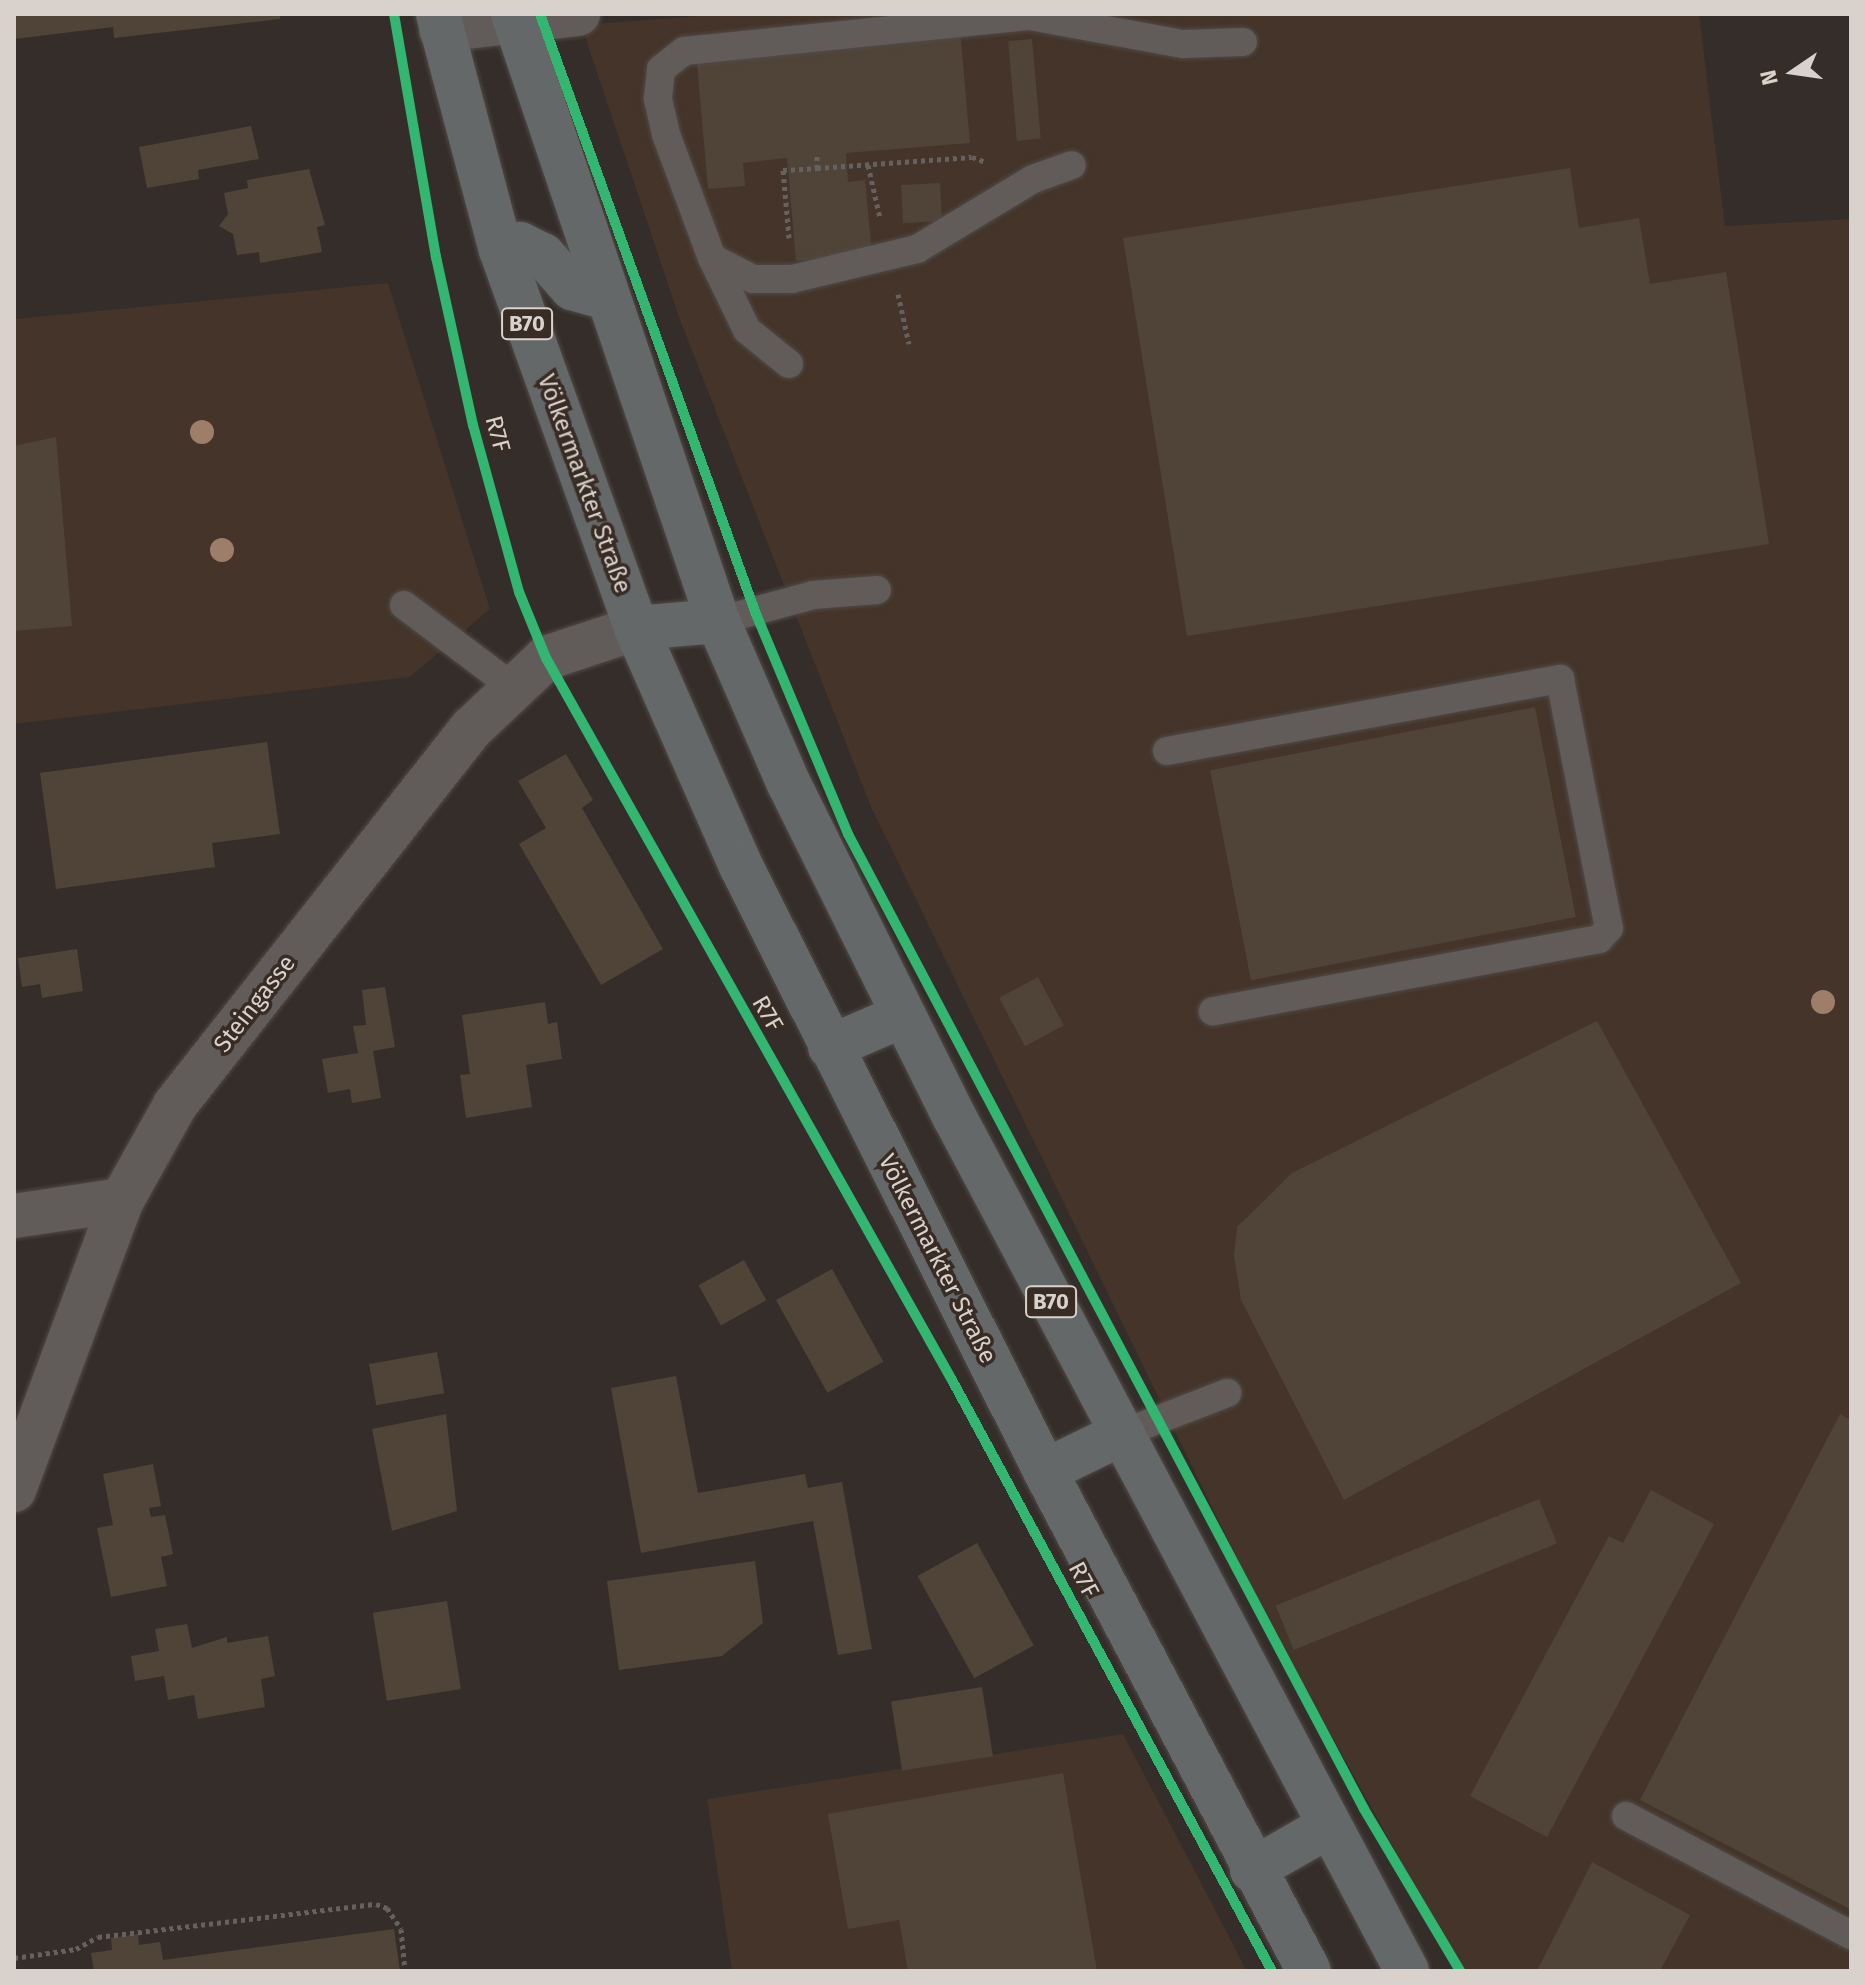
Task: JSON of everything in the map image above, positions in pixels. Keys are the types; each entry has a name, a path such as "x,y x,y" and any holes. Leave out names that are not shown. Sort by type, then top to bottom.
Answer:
{"main road":[{"name":"B70","path":"514,17 718,621 789,784 902,1016 1327,1827 1407,1971"},
{"name":"Völkermarkter Straße","path":"439,22 501,250 636,628 741,866 1045,1471 1252,1870 1309,1971"},
{"path":"501,250 520,244 543,255 572,288 607,298"},
{"path":"636,628 718,621"},
{"path":"830,1047 902,1016"},
{"path":"1045,1471 1121,1434"},
{"path":"1252,1870 1327,1827"}],"street":[{"path":"439,22 578,14"},
{"name":"Steingasse","path":"14,1490 122,1200 175,1105 472,728 546,658 636,628"},
{"path":"14,1216 122,1200"}],"lane":[{"path":"789,364 747,330 712,258 658,98 661,69 684,51 1030,16 1183,44 1243,42"},
{"path":"712,258 753,279 792,279 917,249 1033,179 1072,165"},
{"path":"718,621 813,595 877,590"},
{"path":"404,605 514,688"},
{"path":"1167,751 1560,679 1609,928 1599,939 1213,1011"},
{"path":"1121,1434 1227,1393"},
{"path":"1626,1816 1851,1935"}],"path":[{"path":"817,156 817,168"},
{"path":"792,279 783,170 972,157 1033,179"},
{"path":"14,1958 76,1949 98,1937 128,1932 159,1928 175,1932 376,1904 387,1908 401,1929 405,1971"}],"shaded area":[{"path":"725,14 1699,14 1725,226 1851,219 1851,1971 1462,1971 1264,1614 871,807 680,320 581,25"},
{"path":"388,283 490,609 410,677 14,724 14,319"},
{"path":"1123,1734 1247,1971 732,1971 707,1799"}],"building":[{"path":"14,14 280,14 280,19 114,38 113,27 14,39"},
{"path":"960,29 970,143 846,153 848,182 865,180 872,254 796,261 787,158 743,163 745,186 708,189 697,63"},
{"path":"1032,39 1041,139 1017,141 1008,41"},
{"path":"251,126 259,159 198,170 199,179 147,188 139,147"},
{"path":"1570,168 1579,228 1639,218 1650,284 1726,272 1769,544 1187,636 1123,238"},
{"path":"309,169 325,225 317,227 322,252 260,263 259,252 237,255 233,234 219,226 228,214 224,193 248,188 247,180"},
{"path":"940,183 942,221 903,223 901,185"},
{"path":"56,437 72,626 14,631 14,446"},
{"path":"1535,707 1576,917 1251,980 1210,770"},
{"path":"267,742 280,834 212,843 215,867 56,889 40,773"},
{"path":"566,754 593,800 582,808 663,949 601,985 519,844 546,828 518,781"},
{"path":"77,949 83,991 42,998 40,984 22,987 18,958"},
{"path":"1038,977 1064,1026 1025,1046 999,998"},
{"path":"385,987 395,1047 373,1051 381,1098 352,1103 350,1089 328,1093 322,1059 358,1053 353,1026 366,1025 362,990"},
{"path":"545,1002 548,1024 557,1022 562,1059 526,1065 532,1107 466,1118 460,1075 470,1074 462,1015"},
{"path":"1597,1021 1741,1283 1344,1500 1241,1300 1234,1256 1237,1227 1292,1173"},
{"path":"744,1260 766,1300 721,1325 699,1285"},
{"path":"832,1269 883,1362 827,1393 776,1300"},
{"path":"437,1352 444,1393 376,1405 369,1364"},
{"path":"676,1376 698,1493 805,1474 808,1488 842,1482 872,1649 838,1655 813,1521 641,1553 611,1388"},
{"path":"446,1414 457,1511 392,1531 372,1429"},
{"path":"1840,1414 1851,1420 1850,1909 1640,1800"},
{"path":"153,1464 161,1506 149,1508 151,1517 165,1515 173,1554 161,1557 167,1586 111,1597 97,1528 113,1525 103,1474"},
{"path":"1651,1490 1714,1524 1547,1837 1470,1796 1609,1536 1623,1543"},
{"path":"1539,1499 1557,1544 1294,1650 1276,1605"},
{"path":"977,1543 1034,1645 974,1678 918,1576"},
{"path":"755,1561 763,1623 722,1656 619,1670 607,1581"},
{"path":"447,1601 461,1689 387,1701 373,1613"},
{"path":"187,1624 192,1648 227,1637 227,1643 268,1636 275,1676 261,1679 265,1707 198,1719 194,1695 168,1700 164,1676 135,1681 131,1656 159,1651 155,1629"},
{"path":"982,1687 993,1756 902,1771 891,1701"},
{"path":"1063,1773 1097,1971 908,1971 899,1920 848,1929 828,1814"},
{"path":"1592,1862 1690,1915 1660,1971 1537,1971"},
{"path":"394,1929 400,1971 94,1971 91,1953 112,1950 111,1938 138,1934 139,1945 160,1942 163,1960"}],"cycle path":[{"name":"R7F","path":"394,14 436,257 473,425 519,592 546,658 952,1380 1272,1971"},
{"path":"540,14 756,614 848,834 1364,1809 1460,1971"}]}
